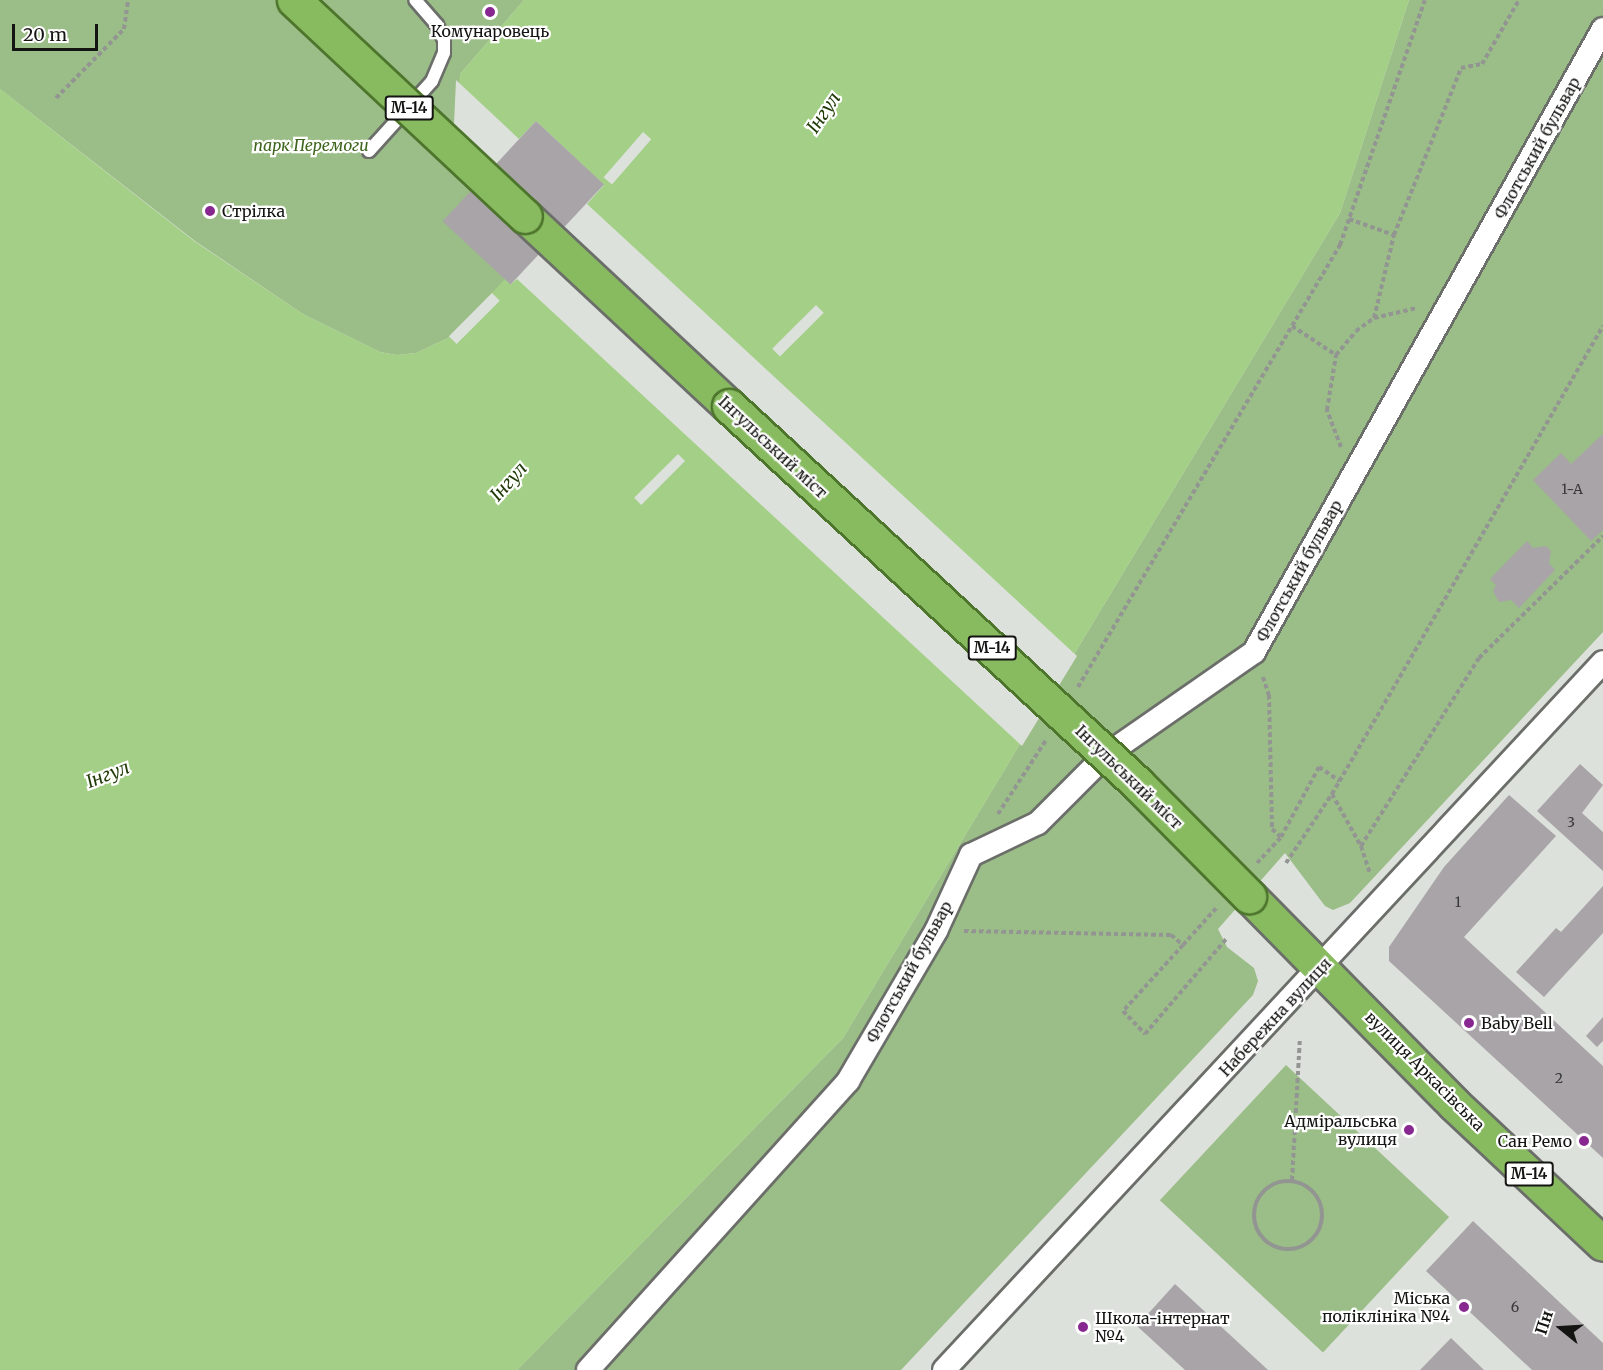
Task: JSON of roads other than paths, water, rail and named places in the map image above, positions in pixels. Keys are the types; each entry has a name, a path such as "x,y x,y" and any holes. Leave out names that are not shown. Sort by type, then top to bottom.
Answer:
{"highway":[{"name":"Інгульський міст","path":"294,0 1138,784 1250,896"},
{"name":"вулиця Аркасівська","path":"1250,896 1454,1104 1603,1244"}],"street":[{"name":"Флотський бульвар","path":"588,1370 848,1081 936,931 971,855 1038,824 1106,755 1254,652 1603,29"},
{"name":"Набережна вулиця","path":"944,1370 1322,967 1603,662"}],"lane":[{"path":"369,152 432,81 444,53 444,39 437,25 415,0"}],"water":[{"name":"Інгул","path":"524,0 1409,0 1340,213 843,1038 517,1370 0,1370 0,89 194,241 303,314 380,352 397,355 416,353 450,337 505,279 511,284 475,185 456,114 460,74"}],"place":[{"name":"Комунаровець","path":"490,12"},
{"name":"Стрілка","path":"210,211"},
{"name":"Baby Bell","path":"1469,1023"},
{"name":"Адміральська вулиця","path":"1409,1130"},
{"name":"Сан Ремо","path":"1584,1141"},
{"name":"Міська поліклініка №4","path":"1464,1307"},
{"name":"Школа-інтернат №4","path":"1083,1327"}],"park label":[{"name":"парк Перемоги","path":"311,145"}]}
